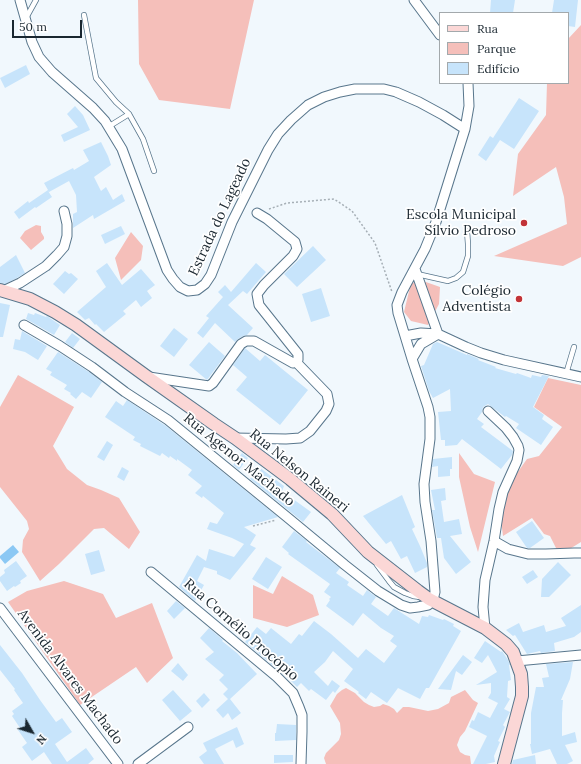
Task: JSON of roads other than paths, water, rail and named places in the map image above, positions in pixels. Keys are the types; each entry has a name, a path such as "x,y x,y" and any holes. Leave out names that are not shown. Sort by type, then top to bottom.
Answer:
{"main road":[{"name":"Rua Nelson Raineri","path":"2,291 30,299 76,325 290,479 332,514 368,552 431,599 485,628 506,644 513,652 517,661 522,686 522,696 504,764"}],"street":[{"name":"Estrada do Lageado","path":"20,0 32,42 39,57 52,72 93,108 108,127 122,149 167,270 180,287 188,291 197,290 205,284 211,275 232,222 268,150 286,124 308,105 324,97 355,89 384,90 396,92 419,102 443,115 464,129"},
{"path":"414,0 439,34"},
{"path":"431,599 435,596 435,587 424,484 430,439 430,417 397,306 402,292 416,271 433,229 464,129 469,106 468,84"},
{"path":"2,291 20,283 46,266 64,247 67,236 67,224 64,211"},
{"path":"257,213 267,219 295,242 297,249 293,256 257,294 259,305 298,354 298,360 296,362"},
{"path":"416,271 438,334"},
{"name":"Rua Agenor Machado","path":"24,325 92,367 125,392 168,420 378,591 401,605 410,608 428,605 431,599"},
{"path":"405,336 421,333 438,334 466,347 504,360 581,377"},
{"path":"412,359 422,344 438,334"},
{"path":"146,376 209,386 213,383 242,344 246,341 254,341 293,363 296,362 327,394 330,404 326,411 310,431 300,438 286,440 235,438"},
{"path":"485,628 485,580 503,492 517,461 520,450 513,436 488,411"},
{"path":"494,541 508,549 528,554 581,553"},
{"name":"Rua Cornélio Procópio","path":"151,572 277,677 293,693 302,715 301,764"},
{"name":"Avenida Alvares Machado","path":"0,608 118,764"},
{"path":"517,661 581,655"},
{"path":"138,764 188,727"}],"lane":[{"path":"25,20 36,0"},
{"path":"84,15 96,78 116,102 129,114 143,139 154,171"},
{"path":"108,127 129,114"},
{"path":"416,271 448,281 456,278 463,272 468,256 467,231"},
{"path":"566,374 574,347"}],"water":[{"path":"13,545 19,552 5,564 0,556"}],"place":[{"name":"Escola Municipal Sílvio Pedroso","path":"524,223"},
{"name":"Colégio Adventista","path":"519,299"}]}
